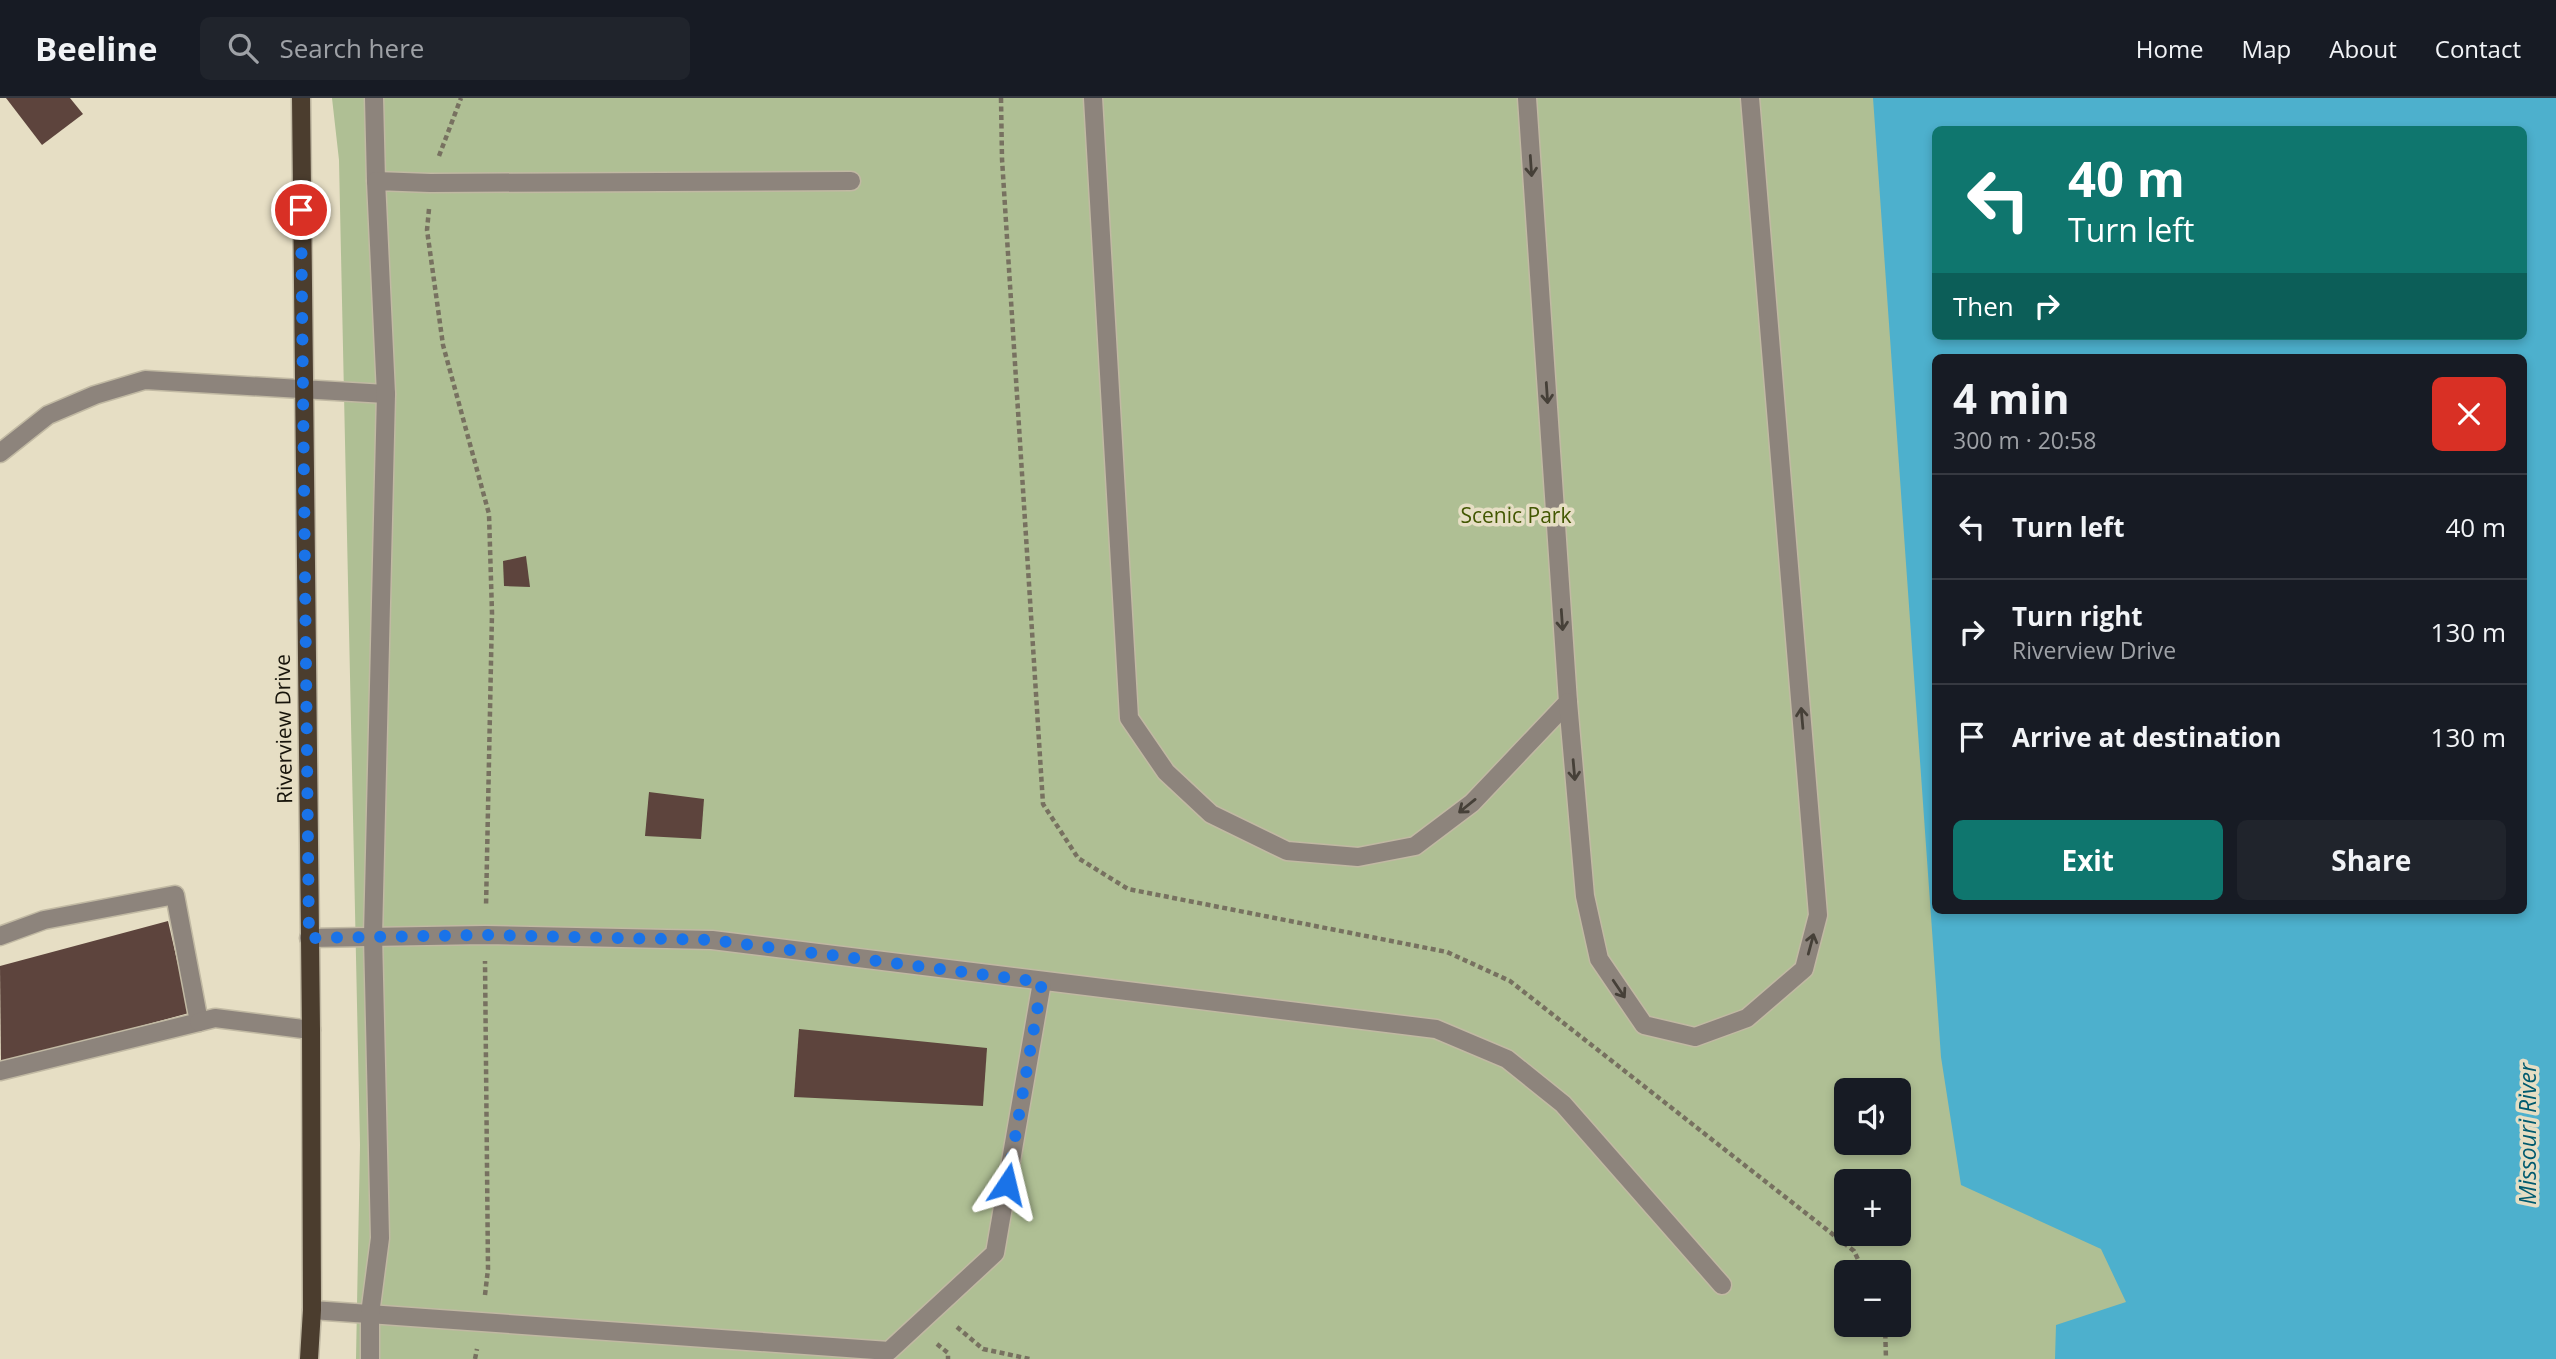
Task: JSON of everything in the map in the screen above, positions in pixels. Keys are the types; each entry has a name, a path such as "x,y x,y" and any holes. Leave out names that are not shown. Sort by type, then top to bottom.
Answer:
{"main road":[{"name":"Riverview Drive","path":"301,98 302,390 311,1030 312,1310 309,1359"}],"lane":[{"path":"370,1359 370,1314 380,1238 373,936 386,394 374,98"},
{"path":"1093,98 1129,718 1166,772 1211,814 1287,851 1358,857 1415,846 1472,803 1568,702"},
{"path":"1527,98 1568,702 1586,896 1599,959 1644,1025 1695,1037 1748,1018 1804,969 1818,915 1750,98"},
{"path":"376,181 851,181"},
{"path":"0,453 48,415 95,395 145,380 386,394"},
{"path":"0,936 44,920 175,895 199,1022"},
{"path":"309,938 485,935 712,940 1436,1029 1507,1059 1563,1104 1722,1285"},
{"path":"312,1310 889,1351 995,1253 1042,982"},
{"path":"0,1071 215,1018 311,1030"}],"path":[{"path":"461,98 430,183 427,230 443,345 489,514 492,613 485,935 488,1269 475,1359"},
{"path":"1001,98 1002,159 1044,804 1078,858 1128,889 1447,952 1510,981 1854,1251 1858,1260"},
{"path":"934,1309 983,1349 1030,1359"},
{"path":"1885,1337 1886,1359"}],"green space":[{"name":"Scenic Park","path":"332,98 2095,98 1956,126 1932,126 1932,340 1936,340 1936,354 1932,354 1932,914 1938,914 2167,1359 356,1359 360,1145 339,160"}],"water":[{"name":"Missouri River","path":"1873,98 2556,98 2556,1359 2055,1359 2056,1325 2126,1302 2101,1249 1961,1185 1941,1057"}],"building":[{"path":"6,98 70,98 83,114 42,145"},
{"path":"526,556 530,587 504,586 503,561"},
{"path":"649,792 704,799 701,839 645,836"},
{"path":"168,921 189,1013 1,1064 0,966"},
{"path":"799,1029 987,1048 983,1106 794,1097"}],"route":[{"path":"301,210 309,938 485,935 712,940 1042,982 1007,1184"}]}
